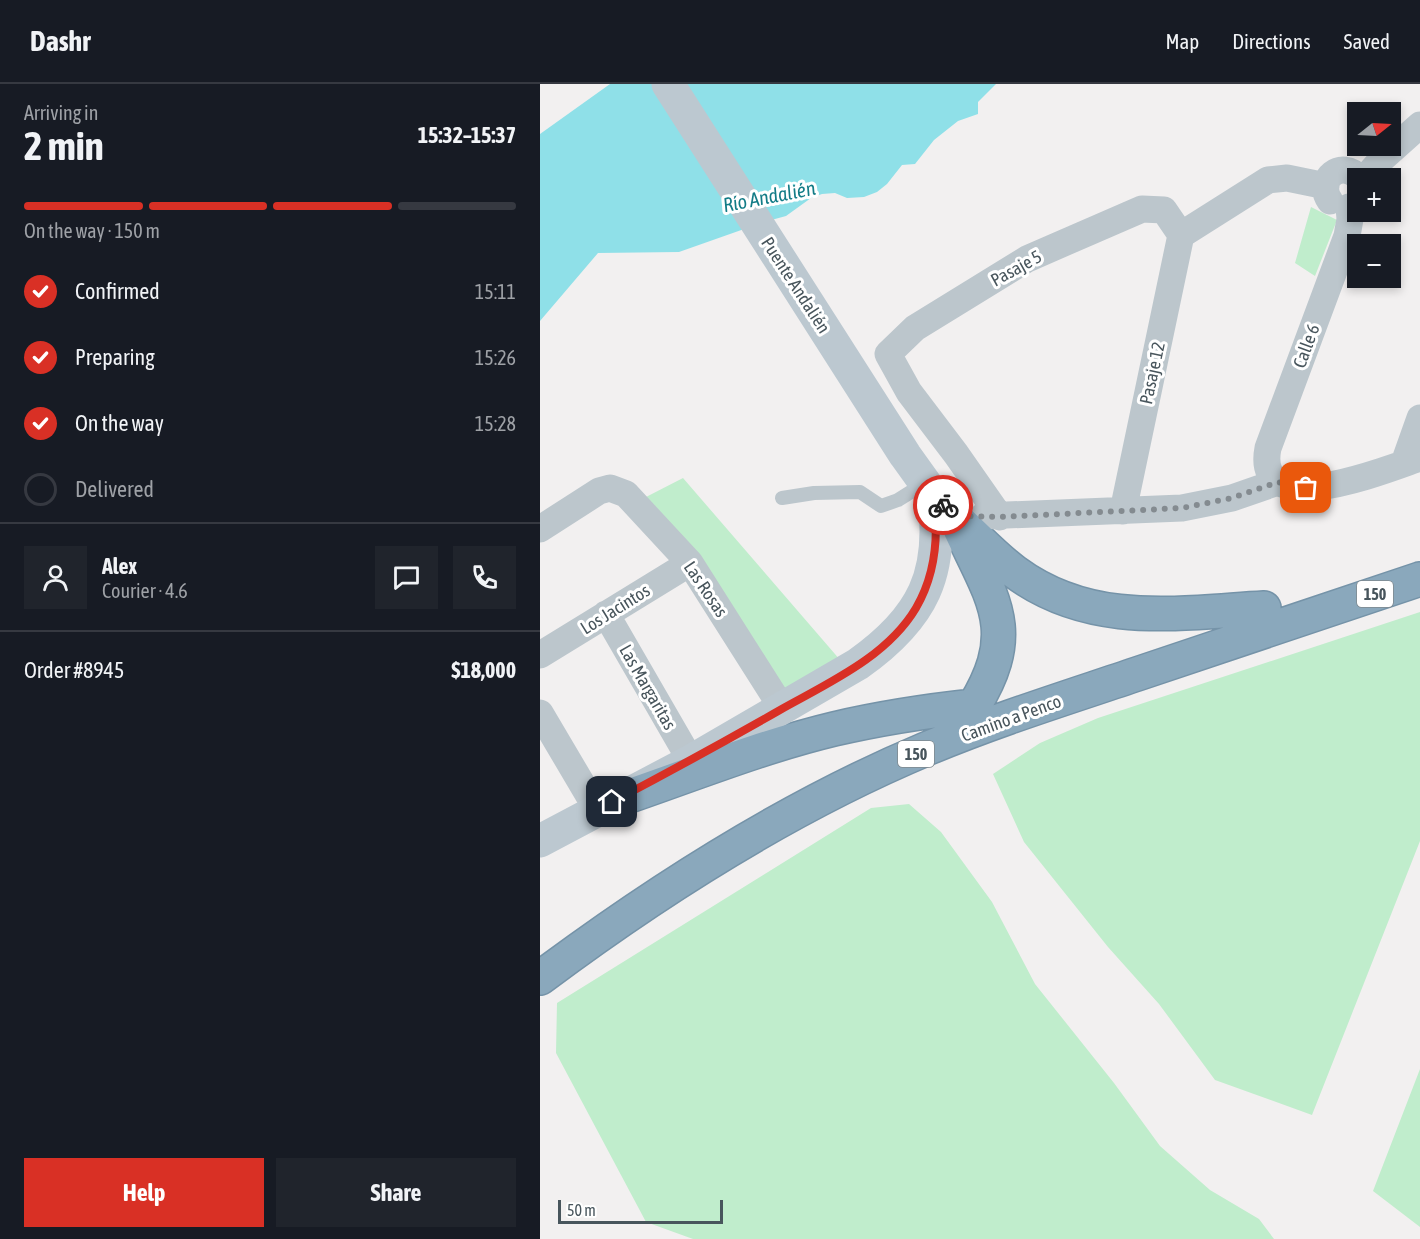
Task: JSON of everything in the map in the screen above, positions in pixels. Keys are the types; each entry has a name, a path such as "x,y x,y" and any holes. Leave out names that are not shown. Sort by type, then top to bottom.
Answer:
{"highway":[{"path":"937,498 1015,572 1049,591 1095,608 1153,615 1264,608"},
{"path":"605,806 814,734 922,711 974,706 992,675 997,659 999,624 989,591 937,498"},
{"name":"Camino a Penco","path":"540,950 669,862 792,790 894,739 974,706 1420,555"},
{"name":"Camino a Penco","path":"540,978 622,919 735,847 828,795 924,750 998,721 1420,579"}],"street":[{"name":"Puente Andalién","path":"668,84 905,455 937,498"},
{"path":"1374,168 1420,125"},
{"path":"1182,235 1268,180 1287,178 1326,186 1331,175 1342,170 1347,171"},
{"name":"Calle 6","path":"1326,186 1331,203 1337,206 1347,205"},
{"name":"Pasaje 5","path":"1000,517 909,392 888,354 915,328 1027,259 1142,209 1164,210 1182,235"},
{"name":"Calle 6","path":"1278,482 1267,466 1268,448 1347,236 1349,222"},
{"name":"Pasaje 12","path":"1123,511 1182,235"},
{"path":"540,842 691,761 879,650 908,620 924,593 934,557 937,498 1000,517 1182,508 1207,504 1278,482 1306,488 1330,486 1412,461 1420,418"},
{"name":"Las Rosas","path":"540,529 599,490 610,488 626,494 690,563 782,708"},
{"name":"Los Jacintos","path":"540,655 690,563"},
{"name":"Las Margaritas","path":"606,614 691,761"},
{"path":"540,713 605,806"}],"lane":[{"path":"782,498 813,493 860,492 881,506 898,500 937,498"}],"green space":[{"path":"1311,207 1337,220 1315,276 1295,263"},
{"path":"683,478 841,661 785,694 646,497"},
{"path":"1420,612 1420,841 1312,1115 1215,1080 1159,1004 1108,947 1024,842 993,774 1040,743 1098,718"},
{"path":"909,804 941,832 992,902 1035,984 1114,1083 1160,1146 1210,1190 1259,1219 1274,1239 693,1239 646,1222 556,1053 557,1003 871,808"},
{"path":"1420,1069 1420,1227 1373,1191"}],"water":[{"name":"Río Andalién","path":"610,84 996,84 978,102 978,114 958,121 934,140 915,164 902,165 887,184 877,192 864,197 847,198 835,193 822,194 811,198 786,216 679,252 598,253 540,321 540,134"}],"way so far":[{"path":"943,505 953,516 1000,517 1182,508 1232,498 1278,482 1306,488"}],"route":[{"path":"612,802 691,761 879,650 908,620 924,593 930,576 937,539 933,494 943,505"}]}
